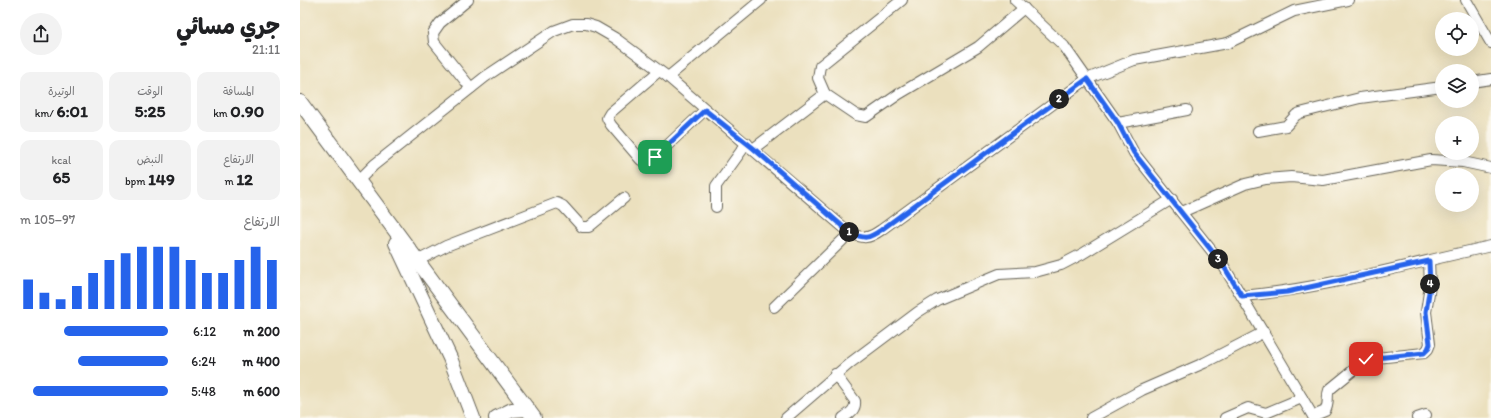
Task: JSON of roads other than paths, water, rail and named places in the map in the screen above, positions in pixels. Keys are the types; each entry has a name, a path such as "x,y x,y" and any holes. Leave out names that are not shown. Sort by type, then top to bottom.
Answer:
{"main road":[{"path":"300,102 531,413"},
{"path":"384,215 450,358 473,418"},
{"path":"496,418 512,410 531,413"}],"street":[{"path":"468,0 440,23 435,29 433,36 434,42 471,88"},
{"path":"668,77 761,0"},
{"path":"902,0 820,66 818,78 825,94 856,115 866,118 899,94 978,47 1024,8"},
{"path":"1015,0 1057,37 1118,123 1134,153 1223,265 1314,417 1325,411 1328,404 1327,395 1329,390 1360,362 1373,357 1424,353 1428,349 1430,344 1426,312 1430,286 1429,261"},
{"path":"358,181 374,165 471,88 554,31 573,24 586,24 596,27 668,77 850,233 863,238 872,236 881,230 1087,79 1134,60 1228,43 1260,29 1294,11 1348,0"},
{"path":"1466,0 1491,43"},
{"path":"659,71 610,113 608,118 611,125 641,160 649,160 655,157 705,110"},
{"path":"1479,81 1491,79"},
{"path":"1258,131 1286,126 1296,114 1360,98 1435,88"},
{"path":"716,207 716,186 750,146 825,94"},
{"path":"1118,123 1187,110"},
{"path":"1182,212 1245,184 1266,179 1291,177 1323,180 1431,160 1463,162 1491,168"},
{"path":"417,261 446,246 557,203 563,206 582,227 592,226 624,198"},
{"path":"786,418 835,374 918,312 937,300 999,274 1035,272 1061,265 1082,254 1172,199"},
{"path":"774,307 850,233"},
{"path":"1242,296 1287,292 1491,246"},
{"path":"1090,418 1142,390 1204,364 1264,332"},
{"path":"835,374 855,401 856,406 843,418"},
{"path":"1225,418 1248,408 1266,413 1302,398"}]}
